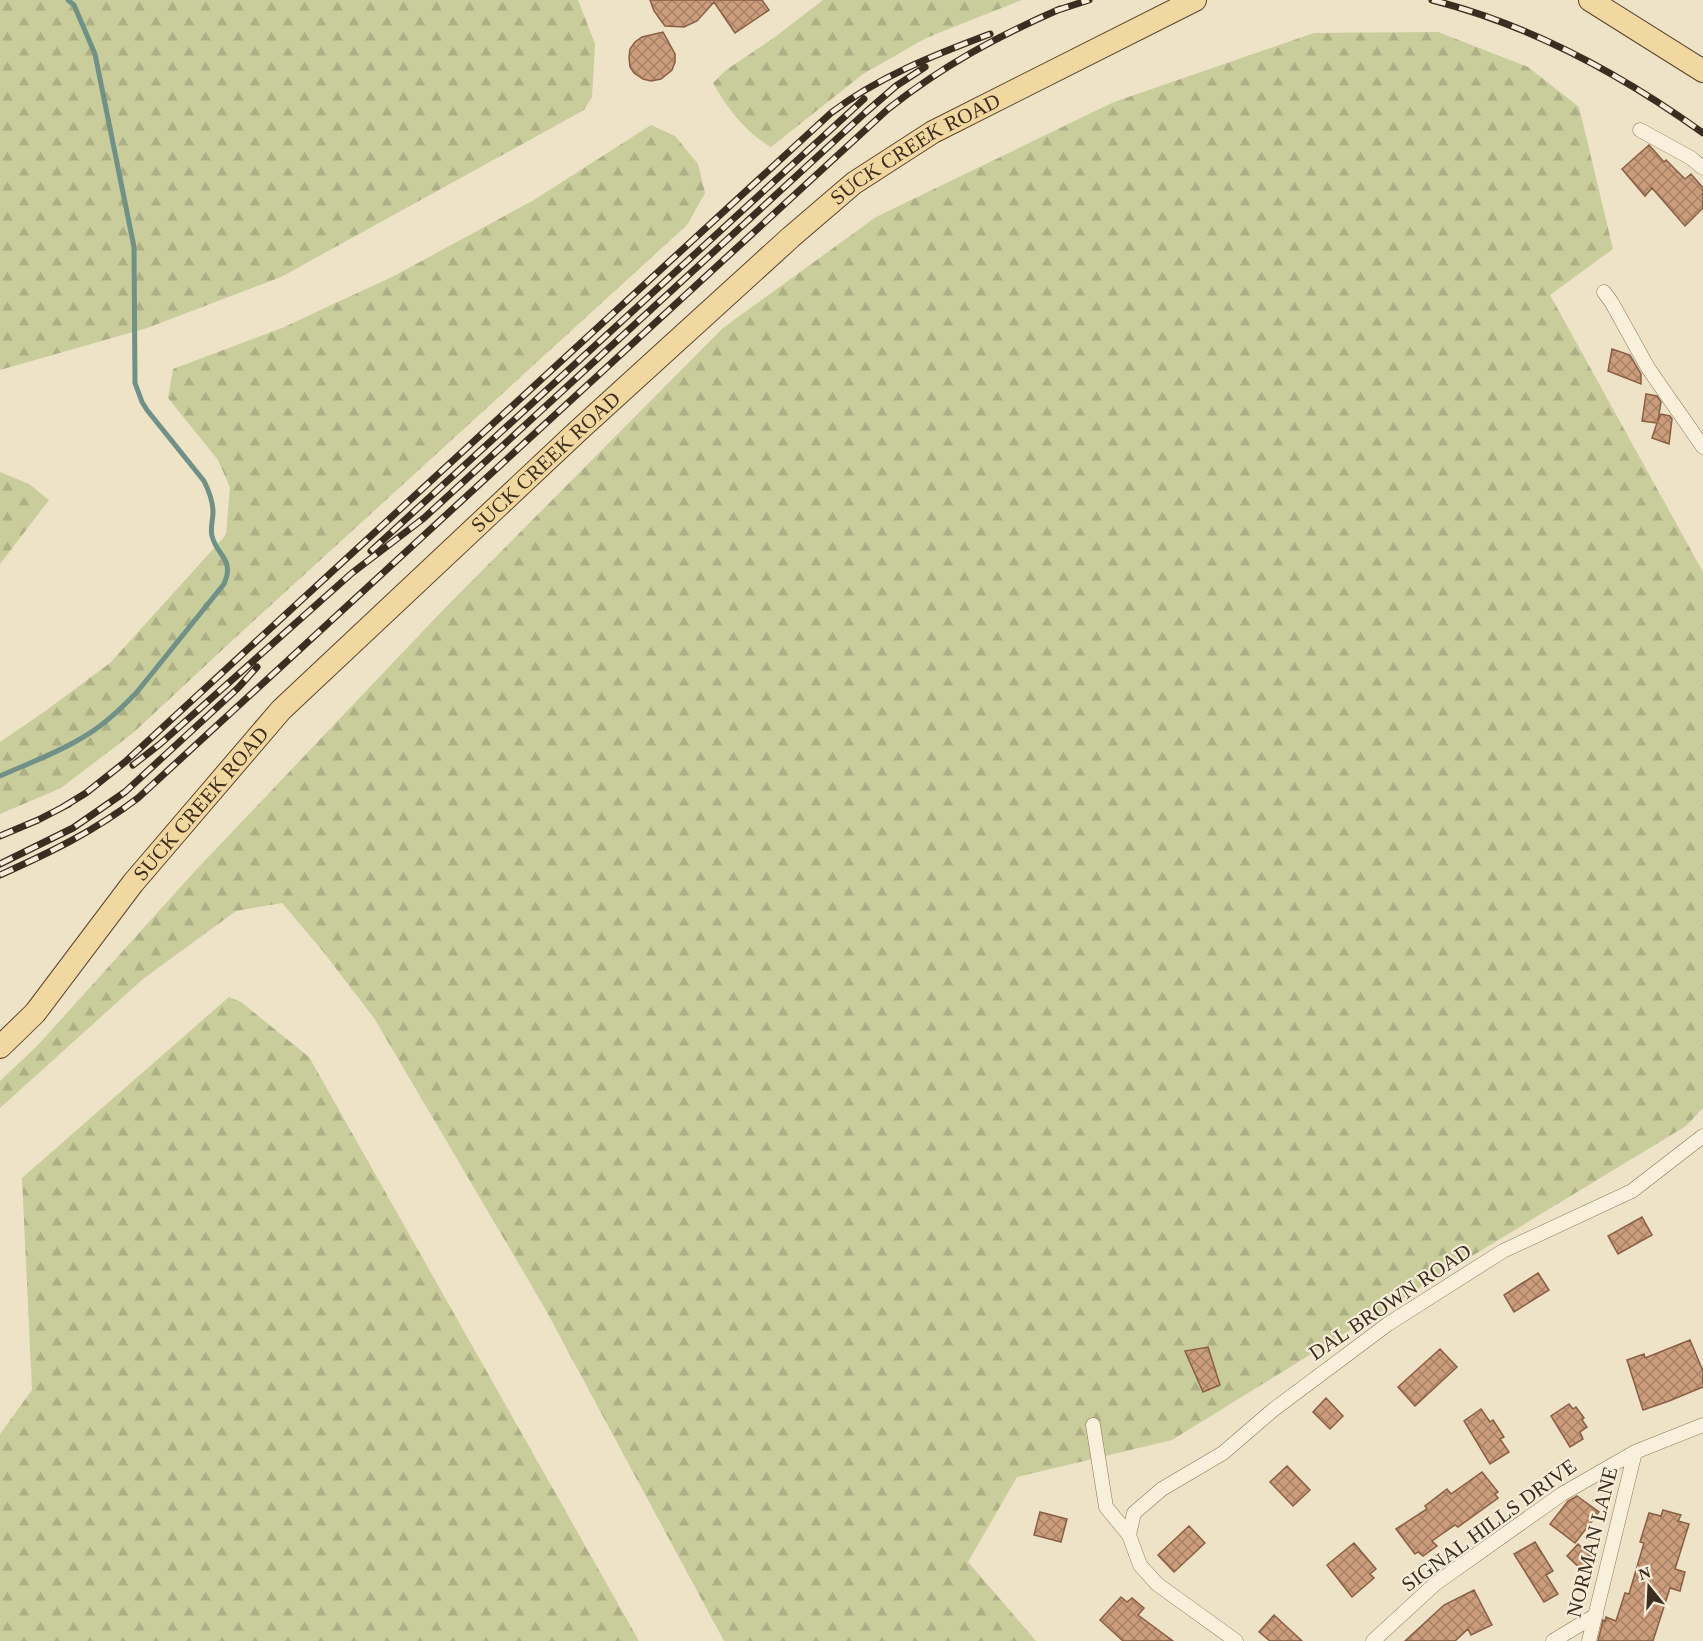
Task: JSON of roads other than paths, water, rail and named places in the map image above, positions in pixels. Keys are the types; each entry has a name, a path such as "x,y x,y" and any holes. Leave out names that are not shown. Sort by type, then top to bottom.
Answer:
{"main road":[{"name":"SUCK CREEK ROAD","path":"0,1047 35,1013 133,883 281,710 579,430 818,214 854,183 933,132 1195,0"},
{"path":"1590,0 1703,71"}],"street":[{"path":"1640,130 1690,158 1703,168"},
{"path":"1604,292 1648,368 1703,447"},
{"name":"DAL BROWN ROAD","path":"1129,1535 1134,1513 1162,1489 1223,1453 1273,1410 1388,1324 1503,1251 1632,1191 1703,1136"},
{"path":"1093,1425 1106,1507 1129,1535 1140,1565 1157,1584 1236,1641"},
{"name":"SIGNAL HILLS DRIVE","path":"1372,1641 1436,1584 1562,1494 1635,1452 1703,1425"},
{"name":"NORMAN LANE","path":"1589,1641 1635,1452"},
{"path":"1553,1641 1596,1616"}],"waterway":[{"path":"0,776 70,744 96,729 117,712 137,692 224,584 227,576 226,563 212,536 212,504 204,481 147,410 135,383 134,247 95,54 74,5 68,0"}],"railway":[{"path":"1055,11 1089,0"},
{"path":"1432,0 1504,23 1574,54 1640,91 1703,133"},
{"path":"0,875 71,841 138,798 888,109 971,53 1060,9"},
{"path":"63,807 86,793 125,762 831,113 887,78 990,34"},
{"path":"133,765 160,744 352,573 424,518 866,112 896,86 925,67"},
{"path":"371,551 864,99"},
{"path":"0,864 73,828 125,792 238,688 257,667"},
{"path":"0,836 69,804"}]}
